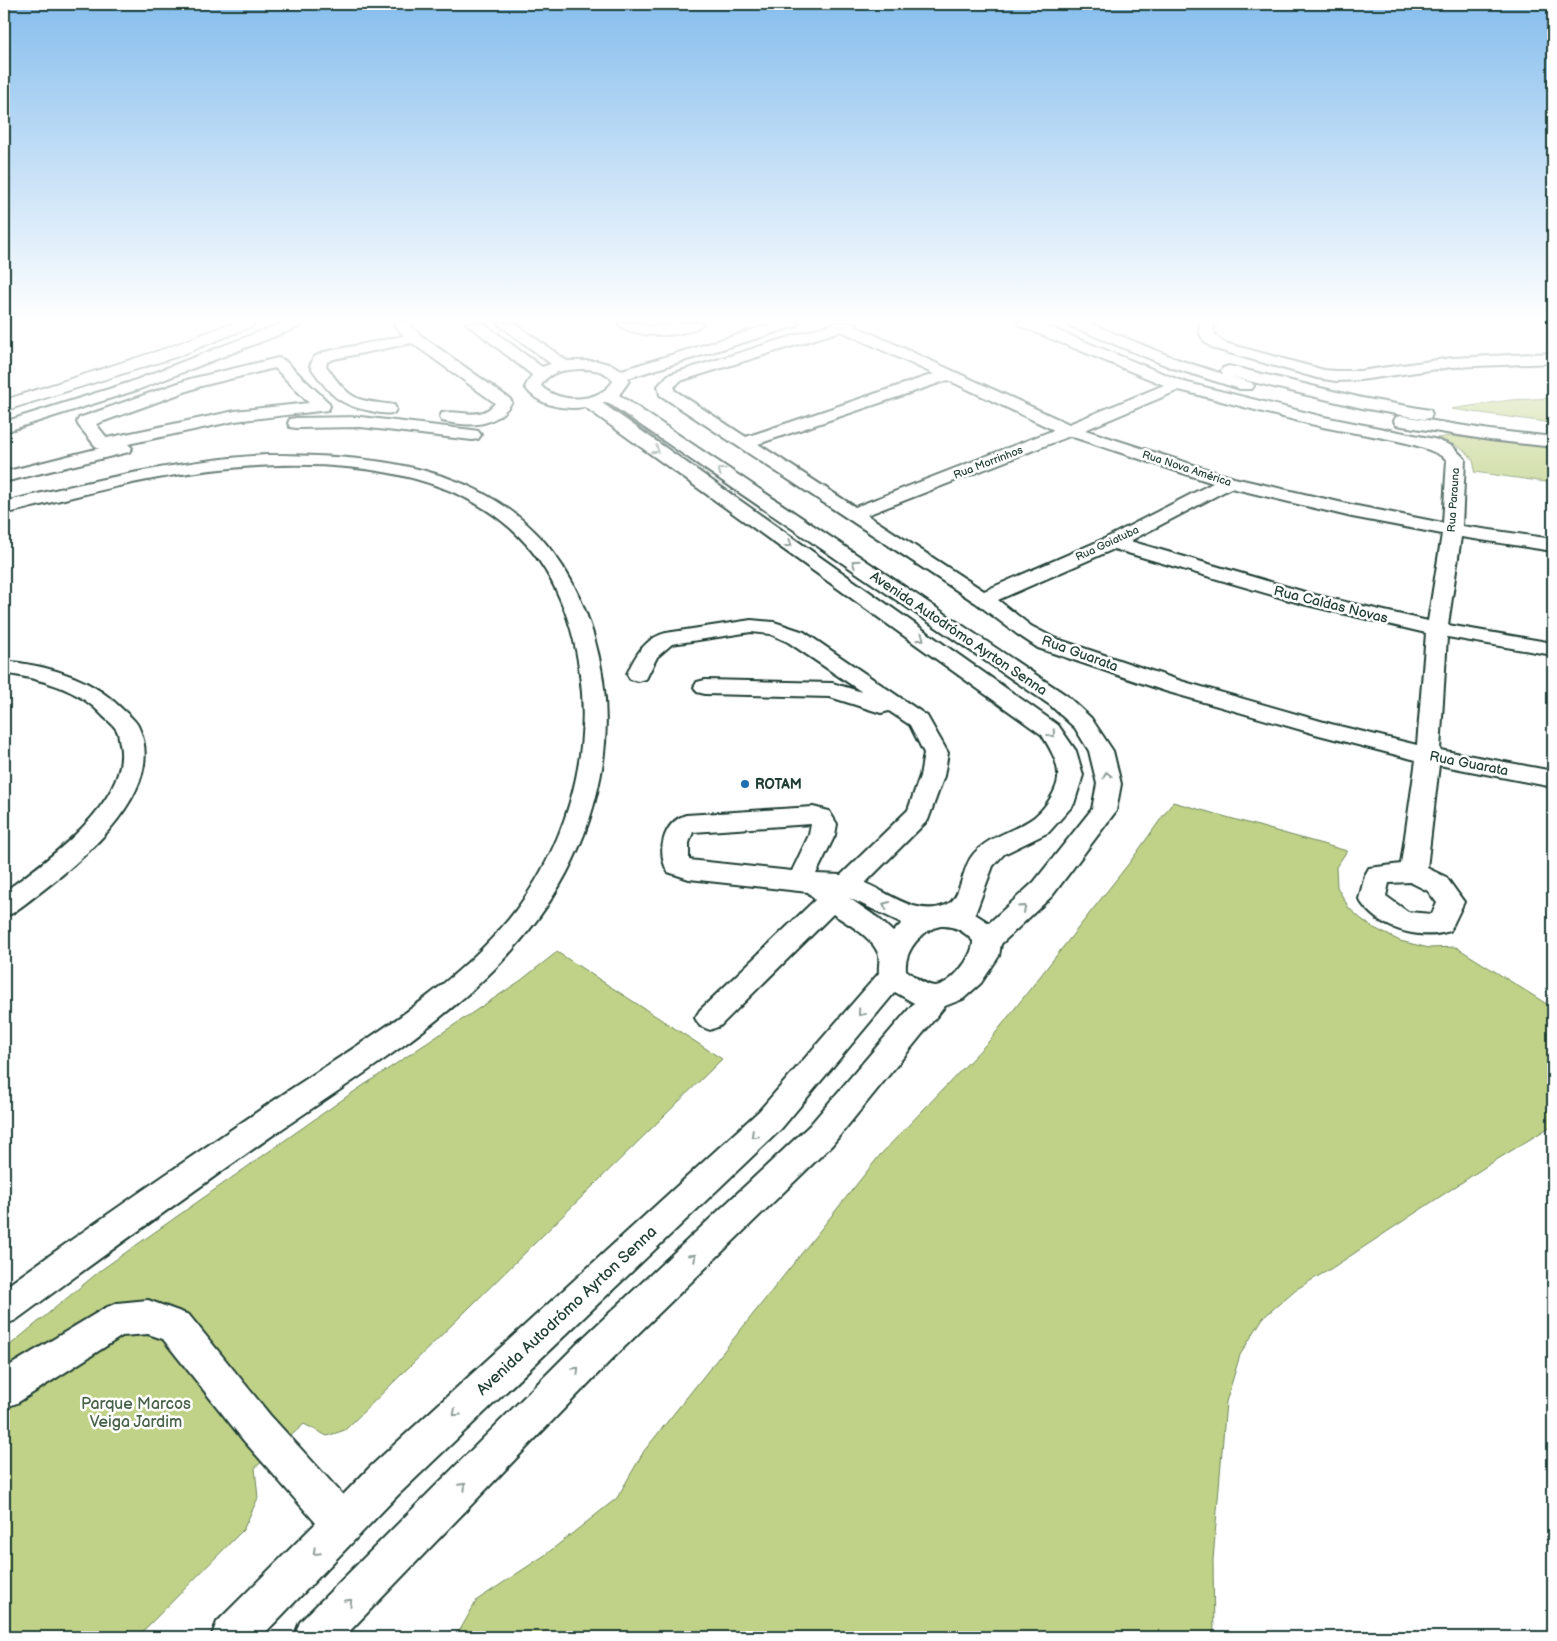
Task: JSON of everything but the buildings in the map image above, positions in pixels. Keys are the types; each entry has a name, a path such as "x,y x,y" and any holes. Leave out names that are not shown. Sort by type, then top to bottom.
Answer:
{"highway":[{"path":"4,406 24,400"}],"street":[{"path":"4,427 91,400"},
{"path":"147,400 85,422 103,444 322,406 315,400"},
{"path":"346,400 355,405 479,421 501,408 504,402 501,400"},
{"path":"553,400 565,402 593,400"},
{"name":"Avenida Autodrómo Ayrton Senna","path":"615,400 1050,694 1084,723 1102,751 1109,784 1104,812 1043,889 987,941"},
{"name":"Rua Guarata","path":"678,400 983,599 1024,630 1046,643 1173,686 1327,730 1428,755 1553,779"},
{"path":"744,443 874,400"},
{"name":"Rua Nova América","path":"1002,400 1069,430 1229,482 1352,511 1452,530 1553,546"},
{"name":"Rua Morrinhos","path":"853,514 1143,400"},
{"name":"Rua Parauna","path":"1236,400 1324,422 1428,442 1446,450 1456,459 1452,530 1437,629 1428,755 1412,872"},
{"path":"1299,400 1406,422 1490,435 1553,442"},
{"path":"1347,400 1431,415 1553,430"},
{"name":"Avenida Autodrómo Ayrton Senna","path":"232,1637 384,1482 770,1120 893,965 907,934 965,906 981,862 995,848 1040,826 1062,804 1071,775 1064,751 1050,730 588,401"},
{"path":"4,477 234,422 353,422 472,435"},
{"path":"4,508 163,472 242,462 294,460 342,463 388,469 447,484 480,499 510,517 550,564 571,601 587,646 592,671 594,716 592,754 587,785 571,839 562,860 535,904 498,949 458,988 424,1014 131,1216 4,1308"},
{"name":"Rua Goiatuba","path":"983,599 1114,542 1229,482"},
{"name":"Rua Caldas Novas","path":"1114,542 1310,600 1437,629 1553,649"},
{"path":"638,674 646,654 654,646 666,639 751,626 774,628 796,638 919,721 936,753 932,776 920,814 822,887 710,1018"},
{"path":"4,667 50,676 87,691 102,701 123,719 129,730 134,755 128,783 110,813 62,861 4,906"},
{"path":"705,687 832,690 852,695 919,721"},
{"path":"822,887 822,835 824,824 820,818 813,815 686,824 678,832 675,859 677,866 689,870 822,887 888,906 916,918 939,917 973,926 982,932 987,941 987,952 978,968 946,996 936,997 920,993 893,965 888,944 869,923 822,887"},
{"path":"315,1637 597,1349 821,1135 936,997"},
{"path":"4,1390 117,1320 148,1317 163,1321 176,1327 237,1406 284,1461 344,1524"}],"green space":[{"path":"1510,400 1553,400 1553,423 1451,409"},
{"path":"1450,436 1553,448 1553,483 1474,472 1472,459 1468,454 1462,449 1437,438"},
{"path":"1173,802 1347,851 1336,867 1337,887 1349,908 1360,918 1372,927 1400,941 1429,948 1456,947 1553,1008 1553,1125 1295,1290 1263,1318 1240,1355 1226,1402 1213,1560 1214,1637 456,1637 477,1600 545,1555 617,1498 644,1451 880,1155 990,1040 1130,862"},
{"name":"Parque Marcos Veiga Jardim","path":"557,952 722,1059 345,1430 327,1436 304,1424 255,1468 258,1498 243,1530 137,1637 4,1637 4,1350 101,1270 349,1095 520,981"}],"place":[{"name":"ROTAM","path":"745,784"}]}
